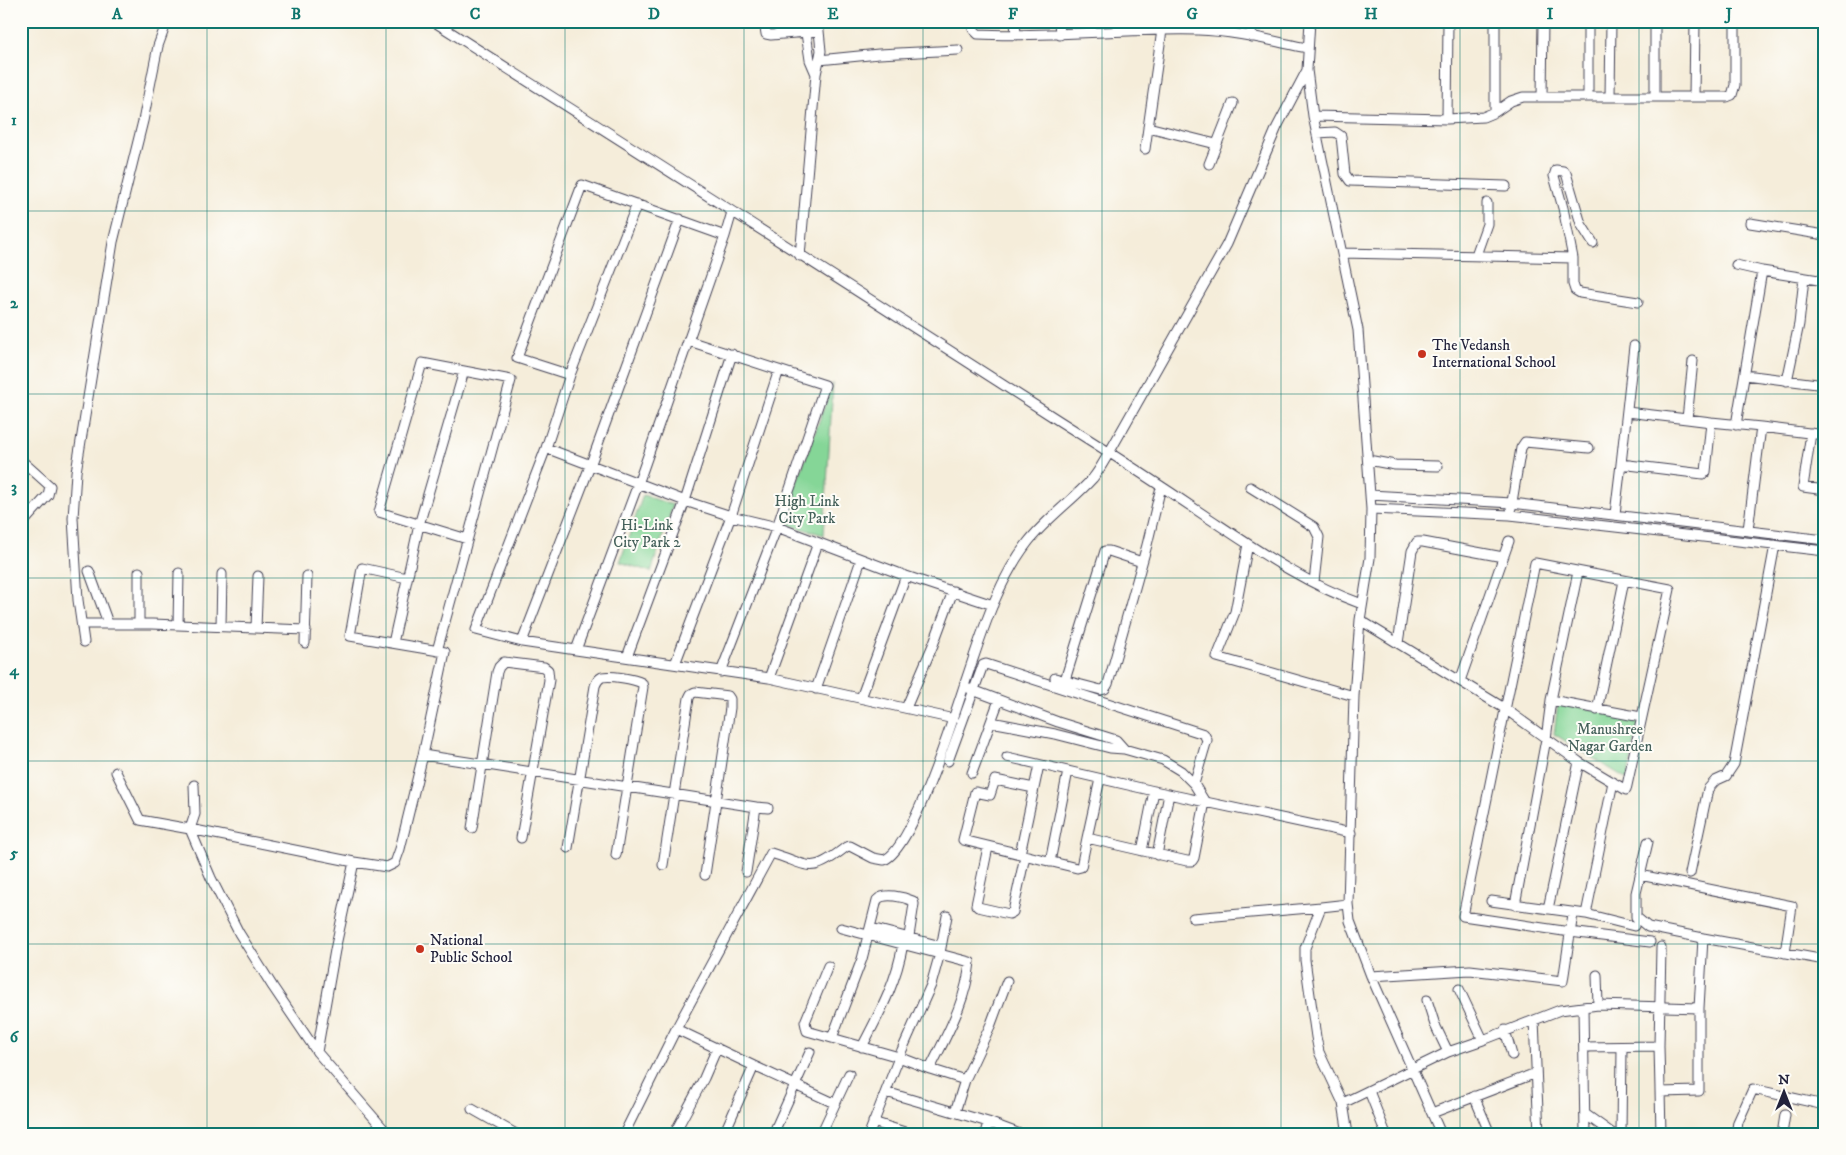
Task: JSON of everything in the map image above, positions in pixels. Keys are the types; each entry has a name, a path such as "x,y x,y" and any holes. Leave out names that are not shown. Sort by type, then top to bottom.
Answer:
{"street":[{"path":"84,642 78,600 73,518 76,472 113,242 143,121 158,46 166,21"},
{"path":"433,21 1162,486 1248,544 1314,582 1345,598 1362,604"},
{"path":"764,21 764,30 766,34 771,35 818,31"},
{"path":"800,256 816,74 821,51 818,21"},
{"path":"973,21 973,28 978,34 1016,35 1060,35 1156,27 1200,26 1307,48"},
{"path":"1016,21 1016,35"},
{"path":"1059,21 1060,35"},
{"path":"1108,21 1108,32"},
{"path":"1251,37 1252,21"},
{"path":"1310,21 1307,70 1313,116 1358,330 1371,509 1370,558 1360,620 1354,696 1348,904 1350,921 1371,976 1441,1134"},
{"path":"1447,119 1448,21"},
{"path":"1495,21 1495,112"},
{"path":"1542,97 1543,21"},
{"path":"1588,21 1588,97"},
{"path":"1610,21 1610,97"},
{"path":"1655,21 1655,97"},
{"path":"1694,97 1695,21"},
{"path":"1313,116 1447,119 1483,117 1495,112 1511,101 1523,97 1727,97 1734,90 1734,21"},
{"path":"1145,149 1156,27"},
{"path":"806,33 810,60 816,74"},
{"path":"819,60 879,54 958,50"},
{"path":"624,1134 676,1029 771,853 808,866 823,864 850,846 879,860 889,858 901,842 923,799 954,719 993,605 1018,557 1045,523 1094,477 1109,453 1227,244 1276,127 1307,70"},
{"path":"1209,164 1233,103"},
{"path":"1148,126 1216,144"},
{"path":"1317,133 1335,132 1341,136 1345,174 1350,181 1506,186"},
{"path":"1593,244 1581,224 1566,173 1556,170 1554,176 1563,208 1573,258 1573,284 1575,290 1580,293 1638,302"},
{"path":"570,376 517,358 582,185 725,236"},
{"path":"1476,255 1487,224 1488,203"},
{"path":"637,204 570,376 546,448 476,630 522,642 769,678 954,719"},
{"path":"576,650 638,484 732,212"},
{"path":"522,642 590,466 680,219"},
{"path":"1750,223 1825,235"},
{"path":"1342,253 1573,258"},
{"path":"1736,265 1825,281"},
{"path":"1736,424 1762,271"},
{"path":"1787,380 1799,324 1804,278"},
{"path":"689,340 825,385 777,528 721,672"},
{"path":"1614,514 1634,346"},
{"path":"627,657 685,501 732,354"},
{"path":"1687,419 1693,361"},
{"path":"437,651 511,380 422,363 379,512 467,539"},
{"path":"675,664 731,516 779,370"},
{"path":"393,643 419,525 464,371"},
{"path":"1744,375 1825,385"},
{"path":"1627,412 1825,435"},
{"path":"1620,464 1704,474 1706,472 1712,422"},
{"path":"1748,530 1761,427"},
{"path":"1811,433 1803,487 1825,490"},
{"path":"1510,515 1521,448 1526,442 1589,448"},
{"path":"546,448 685,501 777,528 818,542 861,560 993,605"},
{"path":"21,460 50,486 48,495 21,525"},
{"path":"1368,460 1395,465 1438,466"},
{"path":"1055,678 1101,690 1105,689 1108,684 1162,486"},
{"path":"1250,487 1314,527 1317,531 1319,537 1314,582"},
{"path":"1370,495 1512,503 1825,540"},
{"path":"1371,509 1510,515 1825,551"},
{"path":"1460,681 1508,541"},
{"path":"769,678 818,542"},
{"path":"1398,643 1412,551 1417,542 1503,557"},
{"path":"1248,544 1235,612 1217,657 1354,696"},
{"path":"1690,873 1708,789 1715,780 1726,776 1734,764 1775,545"},
{"path":"1065,680 1105,551 1142,562"},
{"path":"816,688 861,560"},
{"path":"1360,620 1504,708 1579,762 1626,790 1670,589 1535,563 1504,708 1463,916 1650,942"},
{"path":"116,772 140,820 354,862 387,867 395,863 423,755 445,652 350,636 362,568 407,578"},
{"path":"89,571 108,623"},
{"path":"138,572 139,624"},
{"path":"1515,905 1552,700 1578,572"},
{"path":"178,625 179,573"},
{"path":"221,626 222,574"},
{"path":"256,628 258,576"},
{"path":"305,643 307,576"},
{"path":"861,698 906,576"},
{"path":"1598,710 1624,581"},
{"path":"906,708 933,645 953,591"},
{"path":"82,624 221,626 306,630"},
{"path":"472,828 499,667 504,662 544,667 548,670 548,680 521,838"},
{"path":"948,761 983,665 987,664 1206,735 1207,740 1194,784"},
{"path":"568,848 594,686 597,680 602,677 621,678 638,681 642,683 643,687 616,855"},
{"path":"964,687 1058,722 1116,740 1124,749"},
{"path":"663,865 691,694 695,692 728,696 731,703 705,875"},
{"path":"972,773 999,700"},
{"path":"1552,700 1641,717"},
{"path":"992,722 1055,734 1110,748 1124,749 1169,762 1194,784 1205,802 1192,861 1157,855 1087,838"},
{"path":"1055,734 1058,722"},
{"path":"423,755 627,788 768,808"},
{"path":"1007,757 1154,792 1350,834"},
{"path":"1548,909 1579,762"},
{"path":"988,847 976,905 1009,914 1013,912 1039,765"},
{"path":"1050,862 1068,771"},
{"path":"1034,788 995,780 990,795 974,793 963,840 1080,868 1100,779"},
{"path":"1586,914 1613,782"},
{"path":"194,785 195,814 190,829 211,878 239,933 317,1052 388,1134"},
{"path":"1142,851 1154,792"},
{"path":"1157,855 1169,794"},
{"path":"746,872 756,807"},
{"path":"1648,842 1640,876 1635,911 1636,917 1648,927 1825,960"},
{"path":"317,1052 335,950 354,862"},
{"path":"1640,876 1792,906 1785,953"},
{"path":"832,1038 858,972 878,900 880,897 885,896 907,899 913,901 914,904 895,979 885,1004 862,1047"},
{"path":"1491,901 1573,914 1586,914 1634,926"},
{"path":"1193,918 1348,904"},
{"path":"1321,907 1305,948 1305,960 1319,1052 1343,1103 1348,1134"},
{"path":"1371,976 1470,970 1563,981 1573,914"},
{"path":"869,1134 931,985 941,950 947,916"},
{"path":"841,928 906,940 941,950 970,962 968,984 962,1003 930,1069"},
{"path":"1660,1092 1699,1091 1699,1008 1703,938"},
{"path":"1661,947 1659,1046 1661,1134"},
{"path":"828,966 806,1017 804,1025 807,1030 900,1057 965,1080"},
{"path":"1597,976 1598,1005"},
{"path":"955,1112 965,1080 991,1024 1007,981"},
{"path":"1825,987 1825,992"},
{"path":"1459,989 1483,1040"},
{"path":"1427,1000 1434,1025 1448,1052"},
{"path":"1343,1103 1448,1052 1560,1010 1598,1005 1699,1008"},
{"path":"1583,1007 1585,1134"},
{"path":"1534,1020 1539,1134"},
{"path":"676,1029 834,1103"},
{"path":"1505,1030 1512,1055"},
{"path":"1621,1134 1622,1046"},
{"path":"1584,1047 1659,1046"},
{"path":"674,1134 704,1078 717,1048"},
{"path":"773,1134 810,1052"},
{"path":"724,1134 754,1066"},
{"path":"1432,1113 1536,1073"},
{"path":"821,1134 849,1074"},
{"path":"1736,1134 1738,1122 1752,1089 1820,1104 1825,1096"},
{"path":"1369,1091 1386,1134"},
{"path":"886,1092 988,1122 1020,1134"},
{"path":"1474,1096 1490,1134"},
{"path":"472,1109 516,1134"},
{"path":"1585,1114 1612,1134"},
{"path":"1782,1134 1785,1115"},
{"path":"873,1122 911,1134"},
{"path":"985,1134 988,1122"}],"green space":[{"name":"High Link City Park","path":"833,383 824,535 782,523"},
{"name":"Hi-Link City Park 2","path":"643,495 673,505 651,572 620,562"},
{"name":"Manushree Nagar Garden","path":"1558,703 1640,718 1627,779 1554,734"}],"place":[{"name":"The Vedansh International School","path":"1422,354"},
{"name":"National Public School","path":"420,949"}]}
